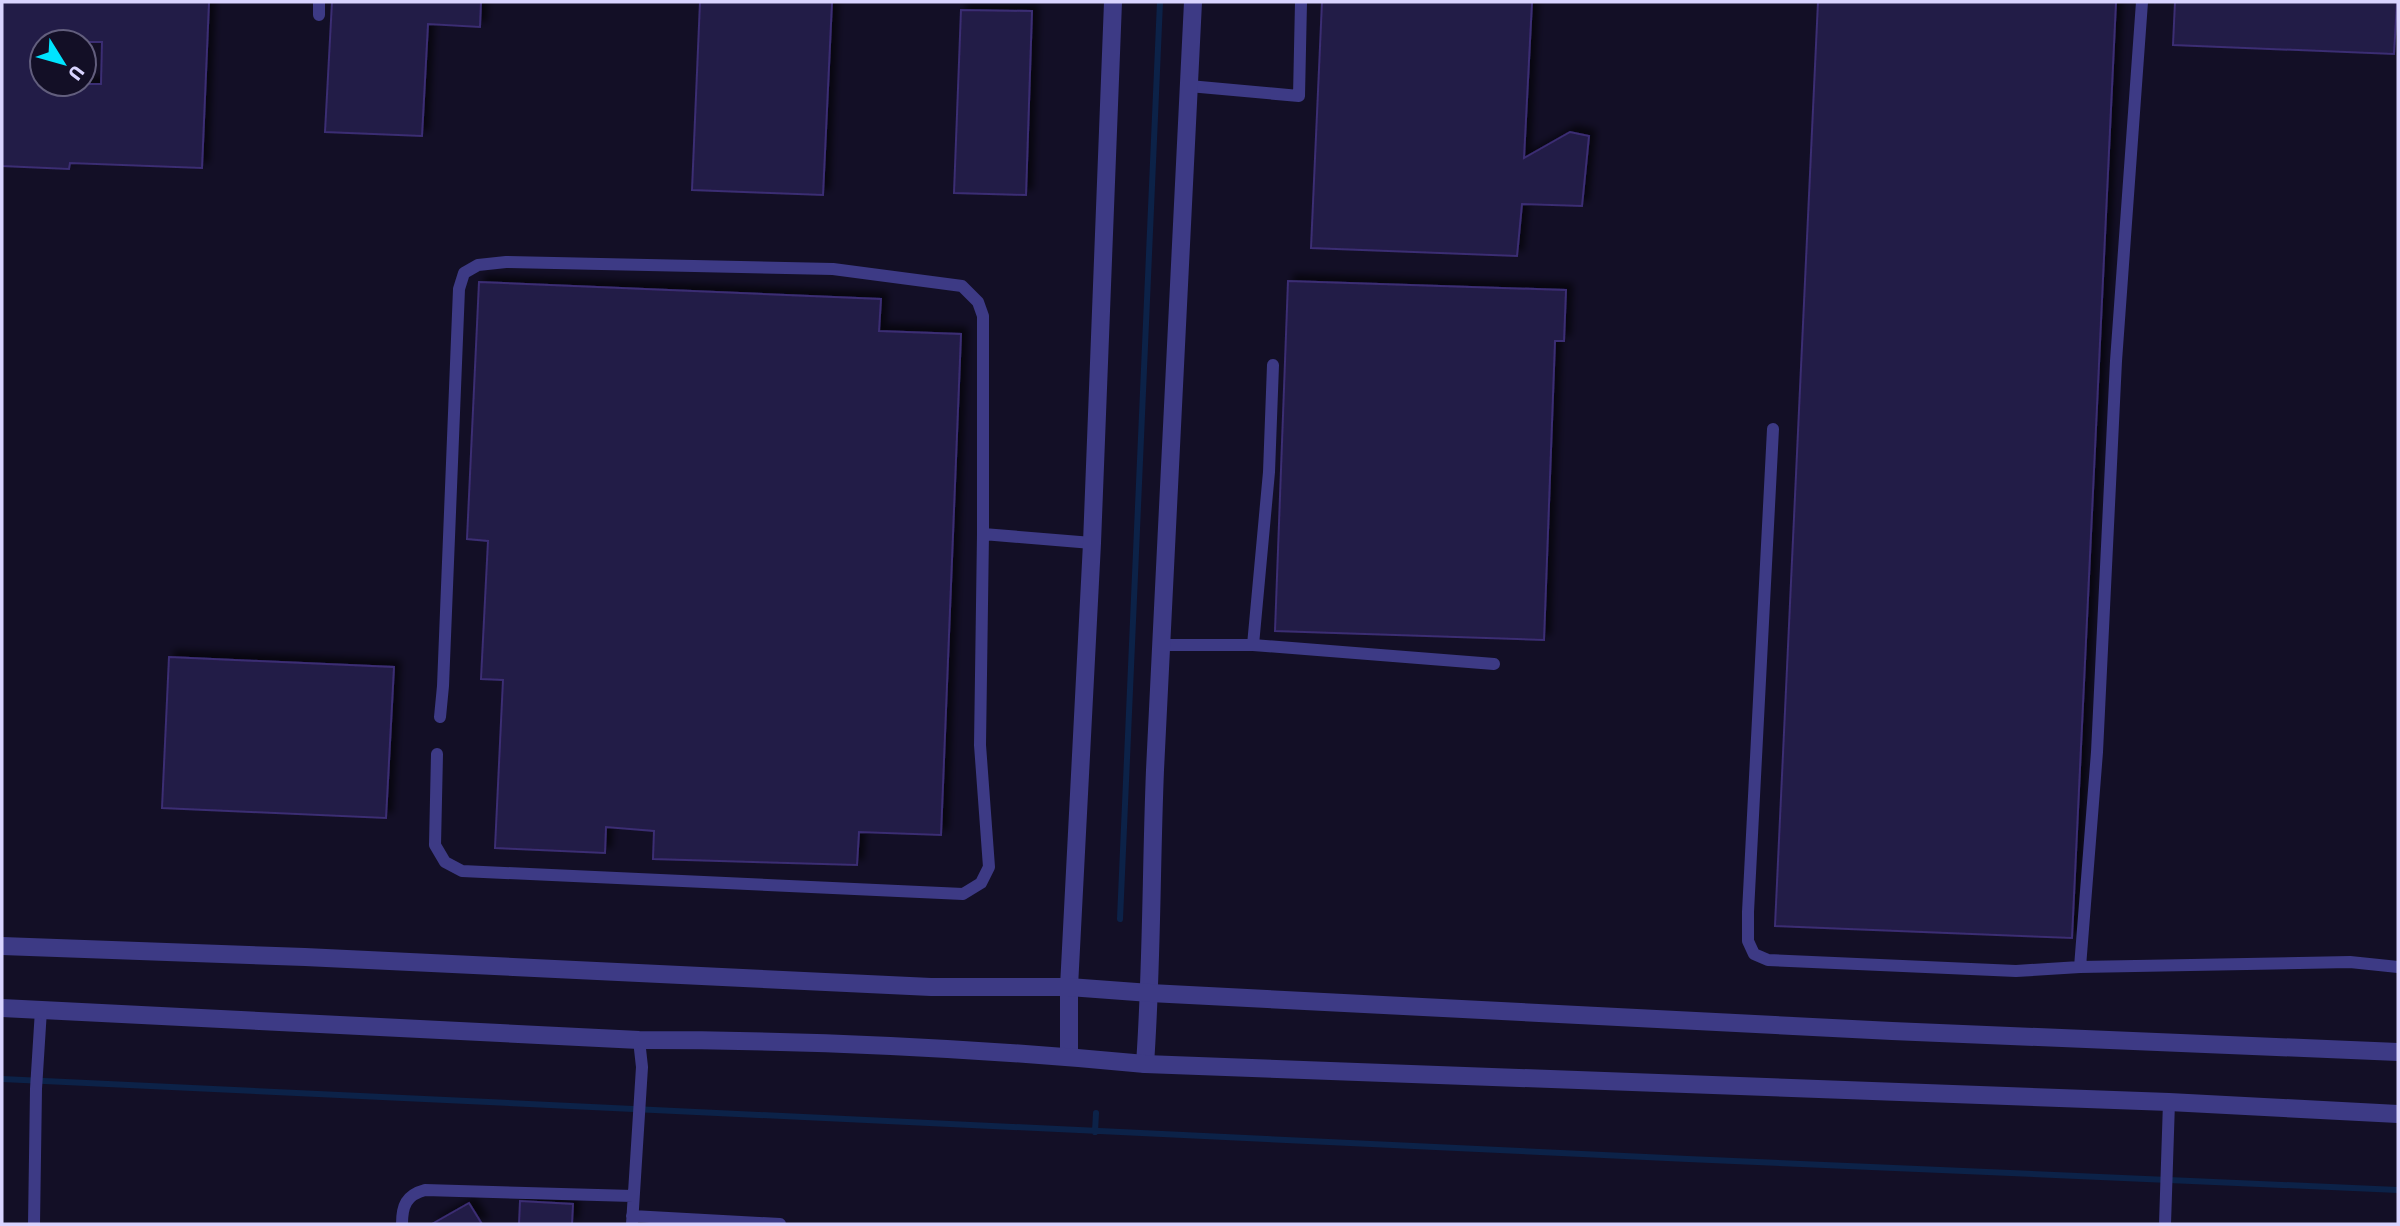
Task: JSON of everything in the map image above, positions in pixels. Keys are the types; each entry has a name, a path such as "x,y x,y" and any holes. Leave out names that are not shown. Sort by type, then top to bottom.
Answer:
{"street":[{"path":"1069,1057 1069,986 1092,543 1113,2"},
{"path":"1145,1064 1150,993 1160,645 1194,2"},
{"path":"2,946 931,986 1069,986 1150,993 1892,1031 2398,1052"},
{"path":"2,1008 639,1040 738,1040 1069,1057 1145,1064 2169,1102 2398,1114"}],"lane":[{"path":"1189,86 1298,96 1301,2"},
{"path":"2080,967 2097,752 2116,361 2142,2"},
{"path":"437,754 435,845 445,862 462,871 962,894 981,883 989,867 979,745 983,316 978,302 962,286 833,269 506,262 478,265 464,273 459,289 440,717"},
{"path":"1253,645 1269,472 1273,365"},
{"path":"1773,429 1748,912 1748,941 1754,954 1768,960 2016,971 2080,967 2350,962 2398,967"},
{"path":"983,534 1092,543"},
{"path":"1160,645 1253,645 1494,664"},
{"path":"34,1224 36,1089 41,1010"},
{"path":"639,1040 642,1067 632,1220 780,1224"},
{"path":"2165,1224 2169,1102"},
{"path":"402,1224 402,1212 407,1198 415,1192 425,1190 633,1196"}],"building":[{"path":"2,2 209,2 202,168 70,163 69,169 2,166"},
{"path":"332,2 481,2 480,27 428,24 422,136 325,132"},
{"path":"700,2 832,2 823,195 692,190"},
{"path":"1322,2 1532,2 1524,158 1570,132 1589,136 1582,206 1522,204 1517,256 1311,248"},
{"path":"1818,2 2116,2 2072,938 1775,926"},
{"path":"2175,2 2397,2 2394,54 2173,45"},
{"path":"961,10 1032,11 1026,195 954,193"},
{"path":"1288,281 1566,290 1564,341 1555,341 1544,640 1275,631"},
{"path":"479,282 881,299 879,331 961,334 941,835 859,832 857,865 653,859 654,831 606,827 605,853 495,848 503,680 481,679 488,541 467,539"},
{"path":"169,657 394,667 386,818 162,808"},
{"path":"520,1201 573,1204 572,1224 519,1224"},
{"path":"469,1203 482,1224 432,1224"}],"waterway":[{"path":"1120,919 1160,2"},
{"path":"2,1079 2398,1190"},
{"path":"1095,1132 1096,1113"}]}
